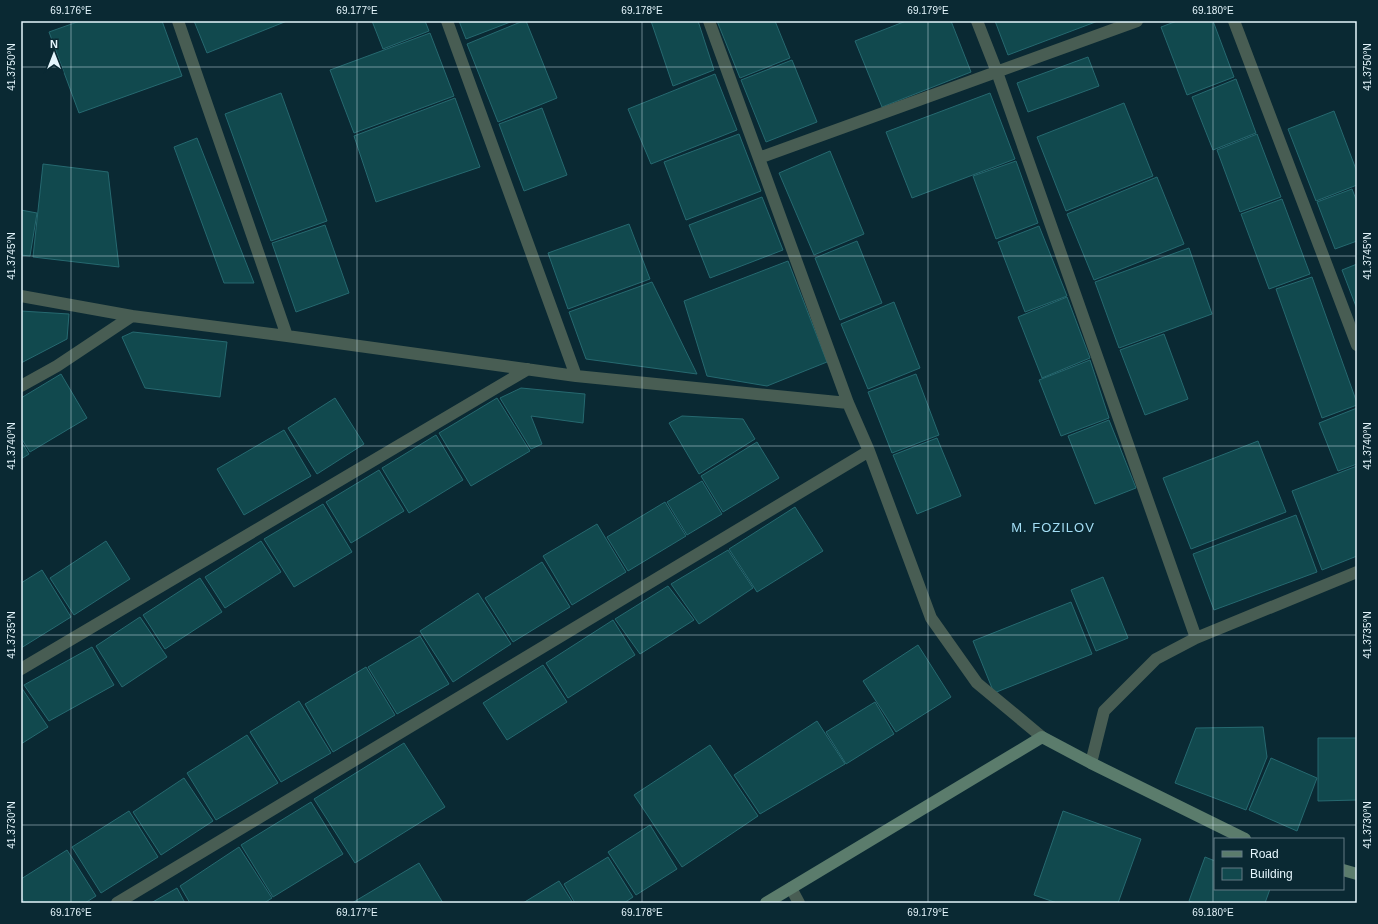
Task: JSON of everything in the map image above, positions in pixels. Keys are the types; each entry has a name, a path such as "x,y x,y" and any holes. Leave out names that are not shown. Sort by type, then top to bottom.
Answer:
{"street":[{"path":"178,21 287,336"},
{"path":"447,21 576,376"},
{"path":"709,21 848,403 869,451 931,618 977,683 1042,737 1091,763 1244,838"},
{"path":"977,21 997,72 1196,638"},
{"path":"759,158 1137,21"},
{"path":"1234,21 1357,345"},
{"path":"21,296 132,316 576,376 848,403"},
{"path":"21,386 57,366 132,316"},
{"path":"21,669 528,369"},
{"path":"117,903 869,451"},
{"path":"1091,763 1104,711 1156,659 1196,638 1357,572"},
{"path":"766,903 1042,737"},
{"path":"1344,870 1357,874"},
{"path":"790,888 799,903"}],"building":[{"path":"80,21 162,21 182,76 79,113 49,32"},
{"path":"194,21 287,21 207,53"},
{"path":"372,21 425,21 429,31 383,49"},
{"path":"459,21 513,21 466,39"},
{"path":"526,21 557,98 498,122 467,44"},
{"path":"651,21 698,21 714,70 673,86"},
{"path":"717,21 775,21 790,58 740,78"},
{"path":"906,21 951,21 971,72 882,107 855,41"},
{"path":"995,21 1098,21 1008,55"},
{"path":"1177,21 1213,21 1234,77 1187,95 1161,27"},
{"path":"430,33 454,96 354,133 330,70"},
{"path":"1088,57 1099,86 1028,112 1017,83"},
{"path":"792,60 817,122 766,142 741,80"},
{"path":"715,74 737,130 651,164 628,109"},
{"path":"1236,79 1256,133 1213,150 1192,97"},
{"path":"281,93 327,221 271,241 225,114"},
{"path":"990,93 1015,159 912,198 886,132"},
{"path":"455,98 480,167 376,202 354,136"},
{"path":"1124,103 1153,176 1066,211 1037,137"},
{"path":"542,108 567,175 524,191 499,124"},
{"path":"1334,111 1357,172 1357,185 1316,201 1288,129"},
{"path":"739,134 761,191 686,220 664,162"},
{"path":"1257,134 1281,197 1240,212 1217,150"},
{"path":"197,138 254,283 224,283 174,147"},
{"path":"830,151 864,234 814,255 779,173"},
{"path":"1016,161 1038,223 996,239 973,176"},
{"path":"43,164 108,172 119,267 33,257"},
{"path":"1157,177 1184,244 1094,280 1067,214"},
{"path":"1352,189 1357,202 1357,241 1335,249 1317,202"},
{"path":"762,197 783,250 710,278 689,225"},
{"path":"1282,199 1310,274 1269,289 1241,214"},
{"path":"21,210 37,213 30,256 21,255"},
{"path":"629,224 650,279 568,309 548,253"},
{"path":"325,225 349,293 296,312 272,243"},
{"path":"1039,226 1067,296 1025,312 998,242"},
{"path":"857,241 882,303 840,320 815,258"},
{"path":"1189,248 1212,314 1119,348 1095,282"},
{"path":"788,261 827,362 767,386 707,376 684,301"},
{"path":"1357,264 1357,309 1342,270"},
{"path":"1312,277 1357,403 1357,405 1322,418 1276,289"},
{"path":"652,282 697,374 586,359 569,312"},
{"path":"1067,297 1090,358 1042,378 1018,317"},
{"path":"894,302 920,368 868,389 841,324"},
{"path":"21,311 69,314 67,339 21,363"},
{"path":"133,332 227,342 220,397 145,388 122,337"},
{"path":"1164,334 1188,399 1145,415 1120,350"},
{"path":"1090,360 1109,418 1061,436 1039,380"},
{"path":"61,374 87,418 30,452 21,438 21,398"},
{"path":"916,374 939,435 892,453 868,392"},
{"path":"521,388 585,394 583,423 531,416 542,444 531,449 500,398"},
{"path":"335,398 364,444 317,474 288,428"},
{"path":"497,398 530,451 471,486 439,433"},
{"path":"1357,408 1357,464 1338,471 1319,423"},
{"path":"682,416 743,419 755,439 699,474 669,423"},
{"path":"1109,420 1136,488 1095,504 1068,436"},
{"path":"284,430 311,476 244,515 217,469"},
{"path":"436,435 463,480 409,513 382,468"},
{"path":"937,438 961,496 917,514 893,455"},
{"path":"21,441 29,454 21,459"},
{"path":"1258,441 1286,512 1191,549 1163,478"},
{"path":"757,442 779,478 723,512 701,476"},
{"path":"1357,466 1357,556 1322,570 1292,491"},
{"path":"379,470 404,511 351,543 326,502"},
{"path":"702,481 722,514 687,535 667,502"},
{"path":"665,502 686,536 628,571 607,537"},
{"path":"323,504 352,552 294,587 264,539"},
{"path":"795,507 823,551 757,592 729,549"},
{"path":"1296,515 1317,572 1214,610 1193,554"},
{"path":"597,524 626,572 572,605 543,556"},
{"path":"106,541 130,579 74,615 50,578"},
{"path":"261,541 281,572 225,608 205,577"},
{"path":"728,550 753,588 699,624 671,584"},
{"path":"542,562 570,607 513,642 485,598"},
{"path":"42,570 71,617 21,648 21,583"},
{"path":"1103,577 1128,638 1096,651 1071,590"},
{"path":"200,578 222,612 165,649 143,615"},
{"path":"668,586 694,620 640,654 615,619"},
{"path":"478,593 511,644 453,682 420,631"},
{"path":"1071,602 1092,654 994,693 973,641"},
{"path":"140,617 167,657 122,687 96,646"},
{"path":"613,620 635,655 568,698 546,663"},
{"path":"420,636 449,684 397,714 368,667"},
{"path":"918,645 951,697 896,732 863,681"},
{"path":"92,647 114,685 49,721 24,685"},
{"path":"543,665 567,702 507,740 483,703"},
{"path":"366,667 395,715 333,752 305,704"},
{"path":"21,687 48,727 21,744"},
{"path":"299,701 331,753 281,782 250,732"},
{"path":"875,702 894,734 846,764 826,732"},
{"path":"817,721 845,764 760,814 734,775"},
{"path":"1263,727 1267,757 1246,810 1175,783 1196,728"},
{"path":"247,735 278,783 216,820 187,773"},
{"path":"1318,738 1357,738 1357,800 1318,801"},
{"path":"404,743 445,807 355,863 314,799"},
{"path":"710,745 758,816 682,867 634,795"},
{"path":"1271,758 1317,778 1297,831 1249,810"},
{"path":"184,778 213,821 161,855 133,812"},
{"path":"311,802 343,854 273,897 241,845"},
{"path":"129,811 158,857 101,893 72,847"},
{"path":"1063,811 1141,839 1118,903 1057,903 1034,895"},
{"path":"650,825 677,869 636,895 608,852"},
{"path":"239,847 272,898 264,903 190,903 180,886"},
{"path":"67,850 96,896 85,903 25,903 21,897 21,879"},
{"path":"608,857 633,897 624,903 575,903 564,884"},
{"path":"1205,857 1214,861 1214,890 1270,890 1265,903 1195,903 1189,901"},
{"path":"419,863 443,903 352,903"},
{"path":"559,881 573,903 523,903"},
{"path":"177,888 185,903 151,903"}],"district":[{"name":"M. FOZILOV","path":"1053,527"}]}
